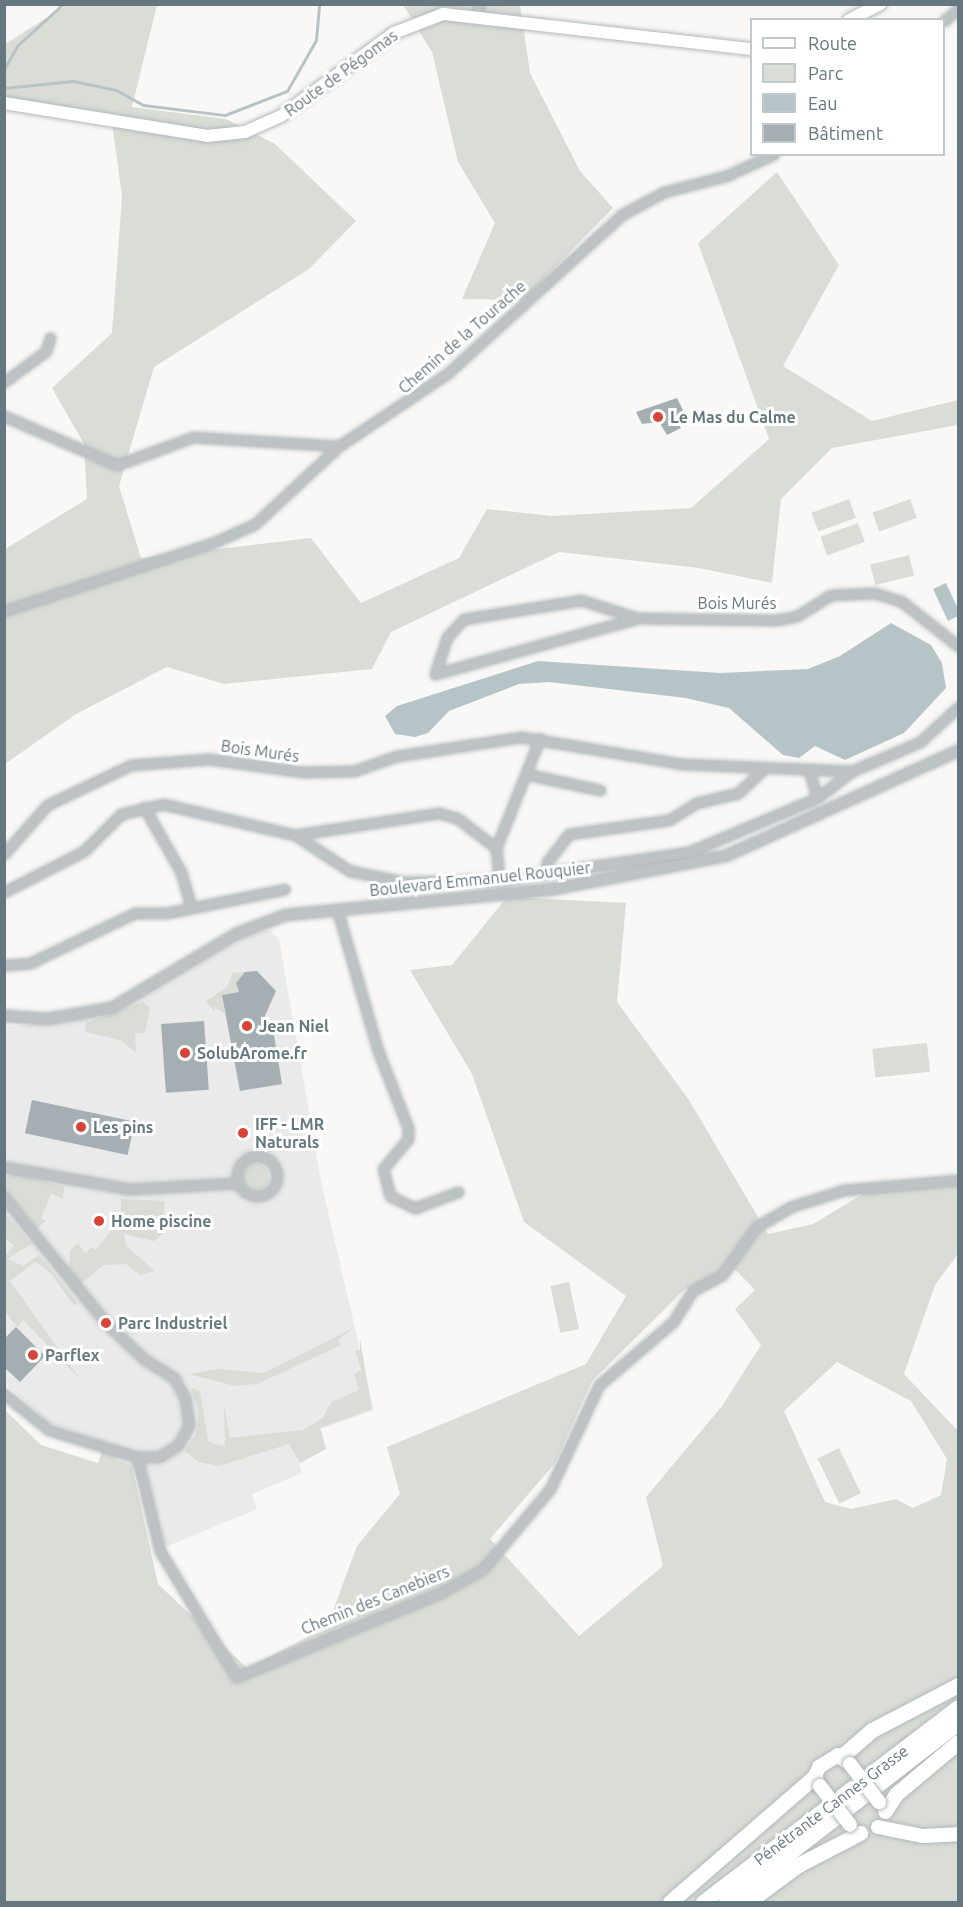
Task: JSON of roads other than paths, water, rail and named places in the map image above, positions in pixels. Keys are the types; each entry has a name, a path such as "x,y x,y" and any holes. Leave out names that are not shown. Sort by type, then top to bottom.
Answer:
{"highway":[{"path":"846,1760 872,1730 958,1685"},
{"name":"Pénétrante Cannes Grasse","path":"703,1902 958,1707"},
{"name":"Pénétrante Cannes Grasse","path":"726,1902 958,1723"},
{"path":"882,1807 958,1742"},
{"path":"670,1902 818,1781"},
{"path":"748,1902 798,1865 855,1829"}],"main road":[{"path":"853,18 880,4"},
{"name":"Route de Pégomas","path":"4,103 207,136 245,132 281,116 409,25 443,14 478,10 750,49"},
{"path":"878,1827 882,1807 846,1760 833,1756 818,1781 855,1829 878,1827 923,1836 958,1834"}],"street":[{"path":"945,20 958,9"},
{"name":"Chemin de la Tourache","path":"4,611 237,534 274,508 339,446 424,393 624,214 664,192 726,176 770,156"},
{"path":"4,382 46,351 50,338"},
{"path":"4,416 117,465 193,437 339,446"},
{"name":"Bois Murés","path":"637,618 588,599 464,619 447,637 435,674 637,618 777,620 797,616 830,595 874,593 901,601 958,646"},
{"name":"Bois Murés","path":"4,892 84,851 121,814 144,807 179,805 295,835 350,871 404,882 499,880 689,852 817,798 852,771 920,742 958,707"},
{"path":"499,880 496,848 540,738"},
{"name":"Bois Murés","path":"4,855 47,805 131,765 209,759 303,772 354,771 397,756 540,738 621,757 762,771 852,771"},
{"name":"Boulevard Emmanuel Rouquier","path":"4,1016 47,1020 112,1008 258,924 337,909 554,889 692,865 726,856 958,751"},
{"path":"546,874 547,862 569,834 669,820 696,803 738,793 762,771"},
{"path":"809,771 817,798"},
{"path":"526,774 600,790"},
{"path":"144,807 181,872 191,907"},
{"name":"Bois Murés","path":"295,835 439,813 457,818 496,848"},
{"path":"4,965 30,963 135,913 191,907 285,889"},
{"path":"337,909 377,1048 408,1128 408,1139 383,1169 390,1196 415,1208 458,1192"},
{"path":"4,1167 130,1189 237,1183 250,1196 268,1194 276,1169 264,1156 246,1158 237,1183"},
{"name":"Chemin des Canebiers","path":"137,1457 160,1551 236,1677 440,1593 483,1569 550,1489 599,1385 673,1322 692,1291 722,1275 756,1227 790,1207 844,1190 958,1180"},
{"path":"4,1197 106,1323 144,1359 174,1378 185,1398 189,1425 178,1445 159,1457 137,1457 49,1430 4,1394"}],"water":[{"path":"946,583 958,609 958,616 948,621 933,589"},
{"path":"891,623 931,645 942,663 946,688 904,733 845,760 815,746 799,758 783,755 729,708 686,698 549,682 519,684 449,711 428,733 415,737 395,734 385,716 397,706 538,661 720,673 808,669 840,656"}],"waterway":[{"path":"4,69 18,45 63,4"},
{"path":"4,88 73,81 116,90 143,105 225,115 287,91 316,40 319,4"}],"place":[{"name":"Le Mas du Calme","path":"658,417"},
{"name":"Jean Niel","path":"247,1026"},
{"name":"SolubArome.fr","path":"185,1053"},
{"name":"Les pins","path":"81,1127"},
{"name":"IFF - LMR Naturals","path":"243,1133"},
{"name":"Home piscine","path":"99,1221"},
{"name":"Parc Industriel","path":"106,1323"},
{"name":"Parflex","path":"33,1355"}]}
